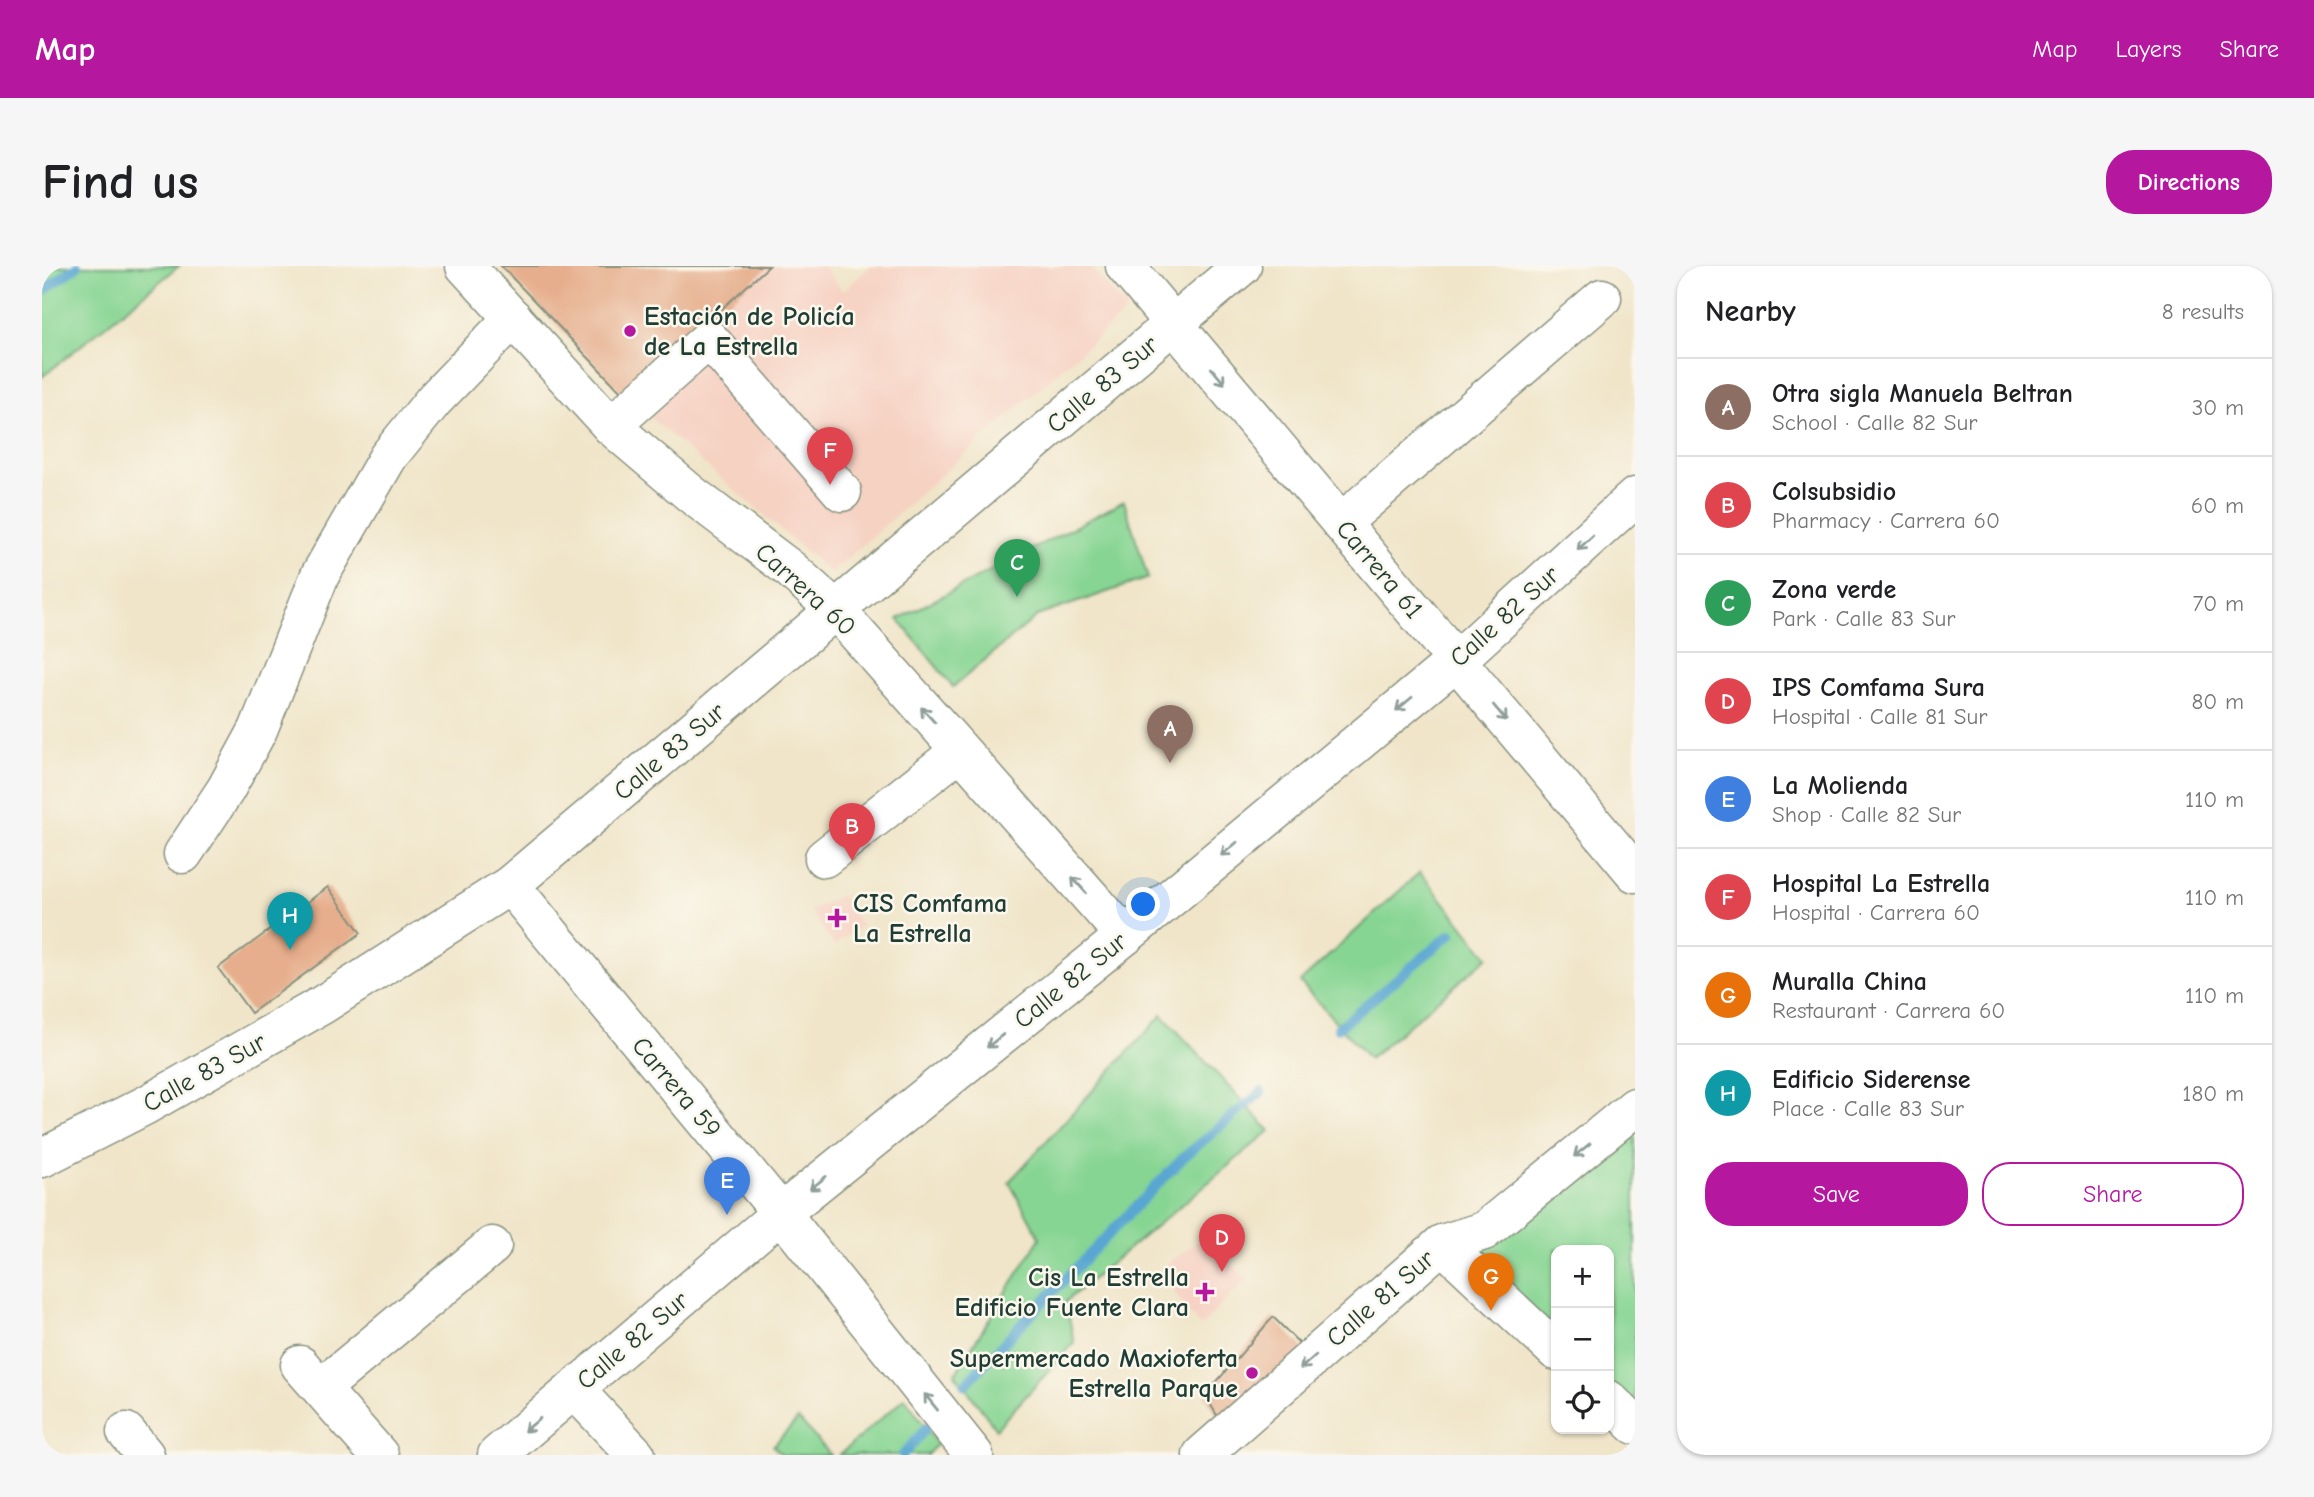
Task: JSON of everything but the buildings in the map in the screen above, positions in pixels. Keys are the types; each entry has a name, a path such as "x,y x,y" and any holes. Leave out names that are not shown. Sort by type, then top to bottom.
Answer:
{"street":[{"name":"Carrera 60","path":"465,266 611,426 691,494 790,569 836,610 1125,936"},
{"name":"Carrera 61","path":"1125,266 1635,873"},
{"name":"Calle 83 Sur","path":"42,1158 146,1105 322,1005 510,885 1242,266"},
{"path":"1342,523 1602,298"},
{"path":"183,854 248,750 320,575 388,457 434,400 513,318"},
{"path":"611,426 709,339 842,492"},
{"name":"Calle 82 Sur","path":"497,1455 781,1213 1125,936 1457,660 1635,497"},
{"path":"824,858 960,751"},
{"name":"Carrera 59","path":"510,885 781,1213 974,1455"},
{"name":"Calle 81 Sur","path":"1206,1454 1442,1244 1484,1231 1635,1107"},
{"path":"1442,1244 1551,1346"},
{"path":"379,1455 311,1377 492,1246"},
{"path":"574,1389 636,1455"},
{"path":"1614,1405 1635,1425"}],"shaded area":[{"path":"769,266 823,266 843,291 871,266 1089,266 1129,309 831,573 625,396"},
{"name":"CIS Comfama La Estrella","path":"841,895 862,926 834,945 811,911"},
{"name":"Cis La Estrella Edificio Fuente Clara","path":"1204,1237 1247,1279 1200,1327 1158,1271"}],"green space":[{"path":"42,266 179,266 42,377"},
{"path":"1124,501 1148,578 1037,616 953,687 898,619"},
{"path":"1420,872 1488,957 1369,1059 1300,982"},
{"path":"1162,1015 1270,1131 1066,1301 1074,1343 996,1429 955,1374 1040,1238 1009,1182"},
{"path":"1635,1107 1635,1425 1614,1405 1614,1245 1551,1245 1551,1346 1442,1244"},
{"path":"905,1398 937,1444 927,1455 839,1455"},
{"path":"798,1419 831,1455 782,1455 773,1446"}],"waterway":[{"path":"42,292 77,266"},
{"path":"1338,1028 1451,934"},
{"path":"965,1385 1184,1157 1261,1092"},
{"path":"903,1455 927,1427"}],"place":[{"name":"Estación de Policía de La Estrella","path":"630,331"},
{"name":"Hospital La Estrella","path":"830,485"},
{"name":"Zona verde","path":"1017,597"},
{"name":"Otra sigla Manuela Beltran","path":"1170,763"},
{"name":"Colsubsidio","path":"852,861"},
{"name":"CIS Comfama La Estrella","path":"837,918"},
{"name":"Edificio Siderense","path":"290,950"},
{"name":"La Molienda","path":"727,1215"},
{"name":"IPS Comfama Sura","path":"1222,1272"},
{"name":"Cis La Estrella Edificio Fuente Clara","path":"1205,1292"},
{"name":"Muralla China","path":"1491,1311"},
{"name":"Supermercado Maxioferta Estrella Parque","path":"1252,1373"}]}
